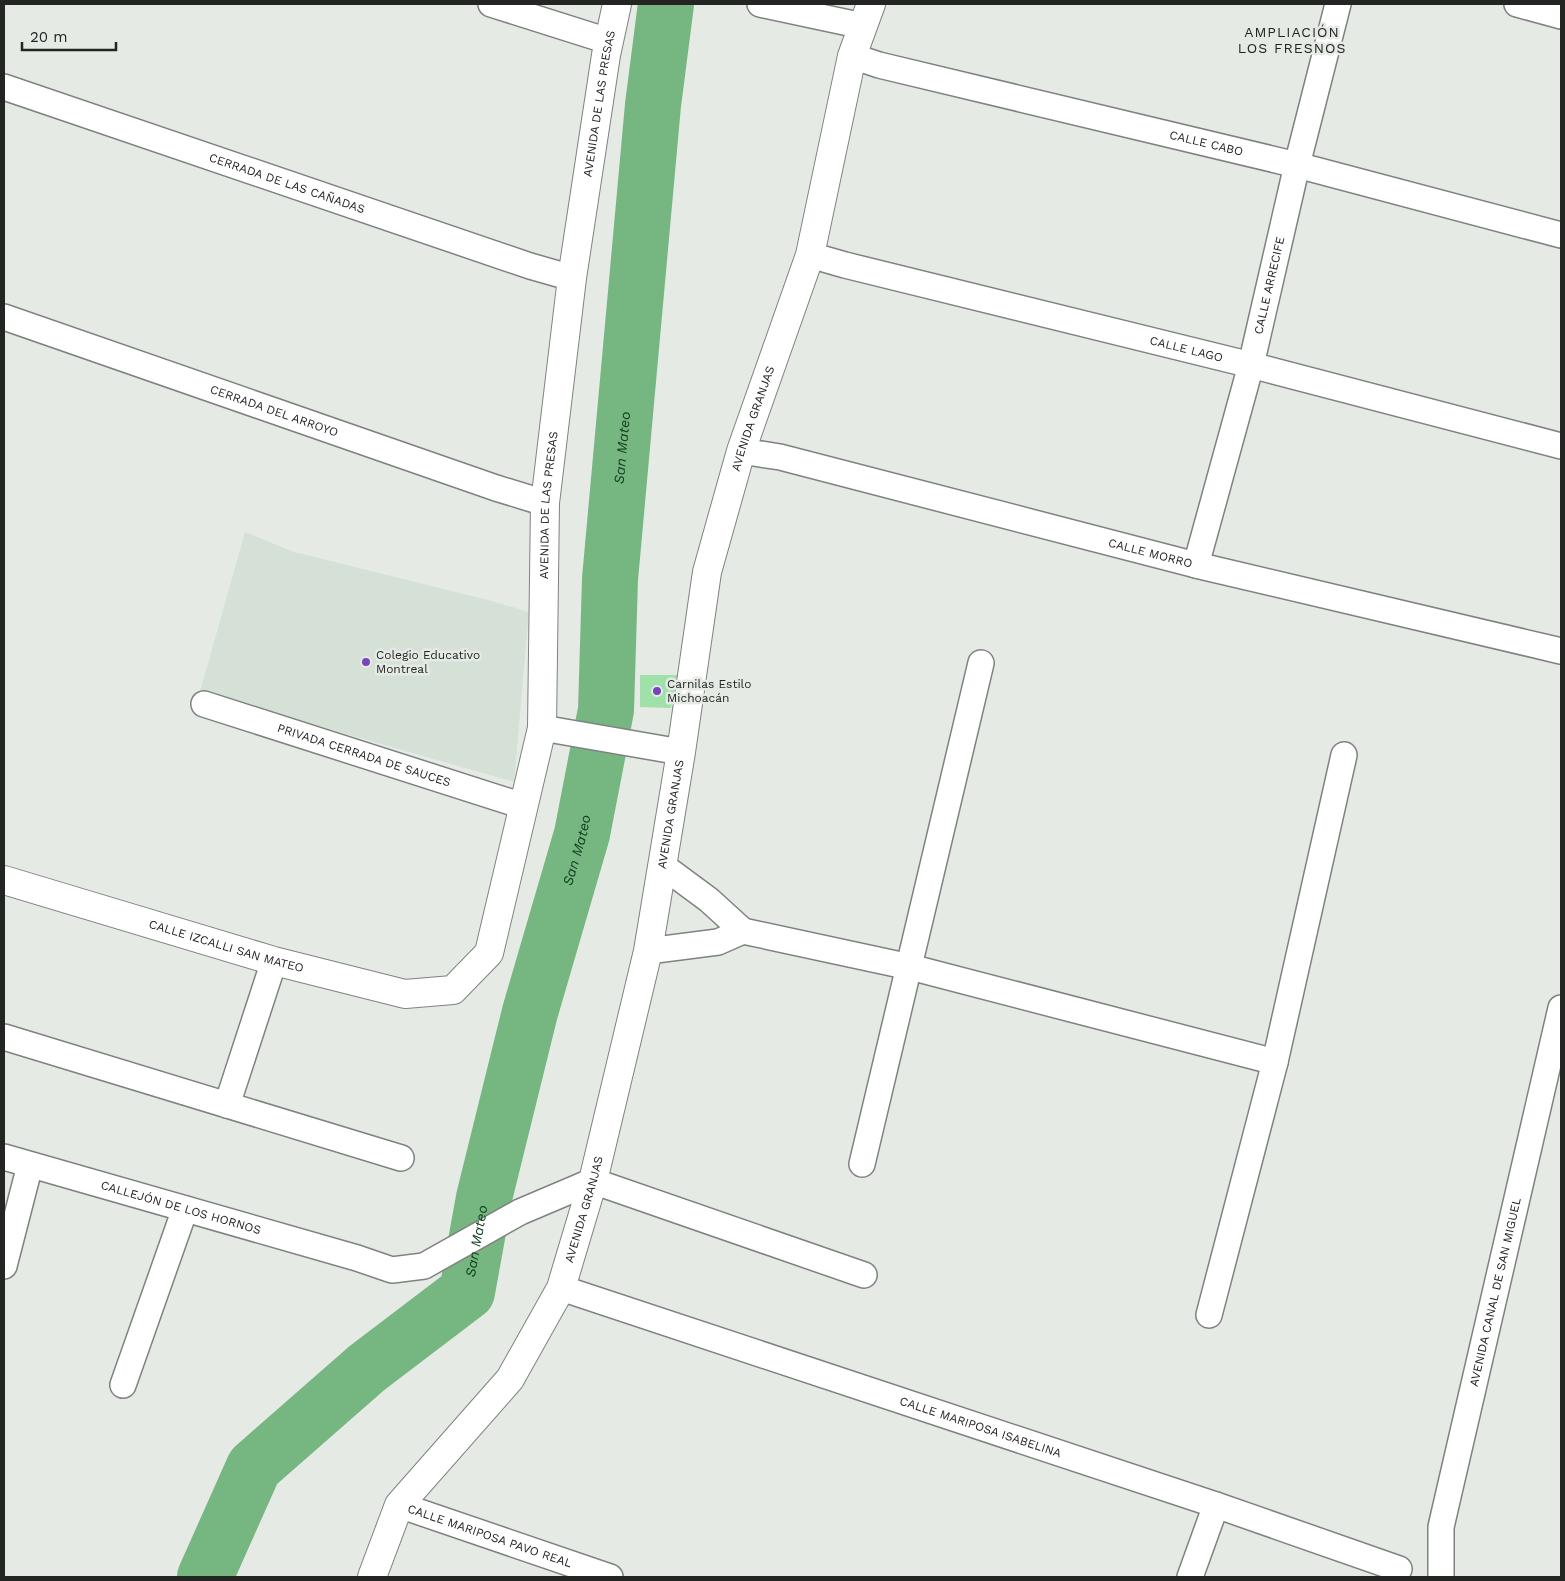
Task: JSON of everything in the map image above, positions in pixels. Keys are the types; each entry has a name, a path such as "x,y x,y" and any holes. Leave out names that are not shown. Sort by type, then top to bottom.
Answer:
{"street":[{"path":"491,4 608,41"},
{"name":"AVENIDA DE LAS PRESAS","path":"453,990 488,953 542,728 545,503 572,278 608,41 617,4"},
{"path":"760,4 867,15"},
{"name":"CALLE ARRECIFE","path":"1196,565 1251,365 1297,165 1338,4"},
{"path":"1518,4 1561,16"},
{"name":"AVENIDA GRANJAS","path":"372,1577 399,1505 510,1379 562,1288 593,1181 648,951 682,752 707,572 741,451 810,255 852,56 867,15"},
{"name":"CALLE CABO","path":"852,56 880,66 1297,165 1561,235"},
{"name":"CERRADA DE LAS CAÑADAS","path":"4,87 520,263 572,278"},
{"name":"CALLE LAGO","path":"810,255 1251,365 1561,446"},
{"name":"CERRADA DEL ARROYO","path":"4,317 486,485 545,503"},
{"name":"CALLE MORRO","path":"741,451 780,457 1196,565 1561,651"},
{"path":"862,1164 981,663"},
{"name":"PRIVADA CERRADA DE SAUCES","path":"204,704 523,806"},
{"path":"542,728 682,752"},
{"path":"1208,1315 1275,1062 1344,756"},
{"path":"663,866 709,900 743,931 910,967 1275,1062"},
{"name":"CALLE IZCALLI SAN MATEO","path":"4,880 274,961 405,994 453,990"},
{"path":"648,951 718,942 743,931"},
{"path":"227,1105 274,961"},
{"name":"AVENIDA CANAL DE SAN MIGUEL","path":"1441,1577 1441,1527 1561,1008"},
{"path":"4,1037 401,1158"},
{"name":"CALLEJÓN DE LOS HORNOS","path":"4,1157 358,1258 392,1270 424,1266 520,1212 593,1181"},
{"path":"4,1266 30,1165"},
{"path":"593,1181 864,1275"},
{"path":"123,1385 185,1210"},
{"name":"CALLE MARIPOSA ISABELINA","path":"562,1288 1216,1504 1399,1569"},
{"path":"1190,1577 1216,1504"},
{"name":"CALLE MARIPOSA PAVO REAL","path":"399,1505 610,1577"}],"shaded area":[{"name":"Colegio Educativo Montreal","path":"245,532 294,552 529,612 514,782 200,692"}],"building":[{"name":"Carnilas Estilo Michoacán","path":"640,675 677,675 671,708 640,707"}],"waterway":[{"name":"San Mateo","path":"205,1577 254,1467 367,1368 467,1292 484,1198 530,1012 582,834 606,710 610,579 653,105 666,4"}],"place":[{"name":"Colegio Educativo Montreal","path":"366,662"},
{"name":"Carnilas Estilo Michoacán","path":"657,691"}],"district":[{"name":"AMPLIACIÓN LOS FRESNOS","path":"1292,40"}]}
